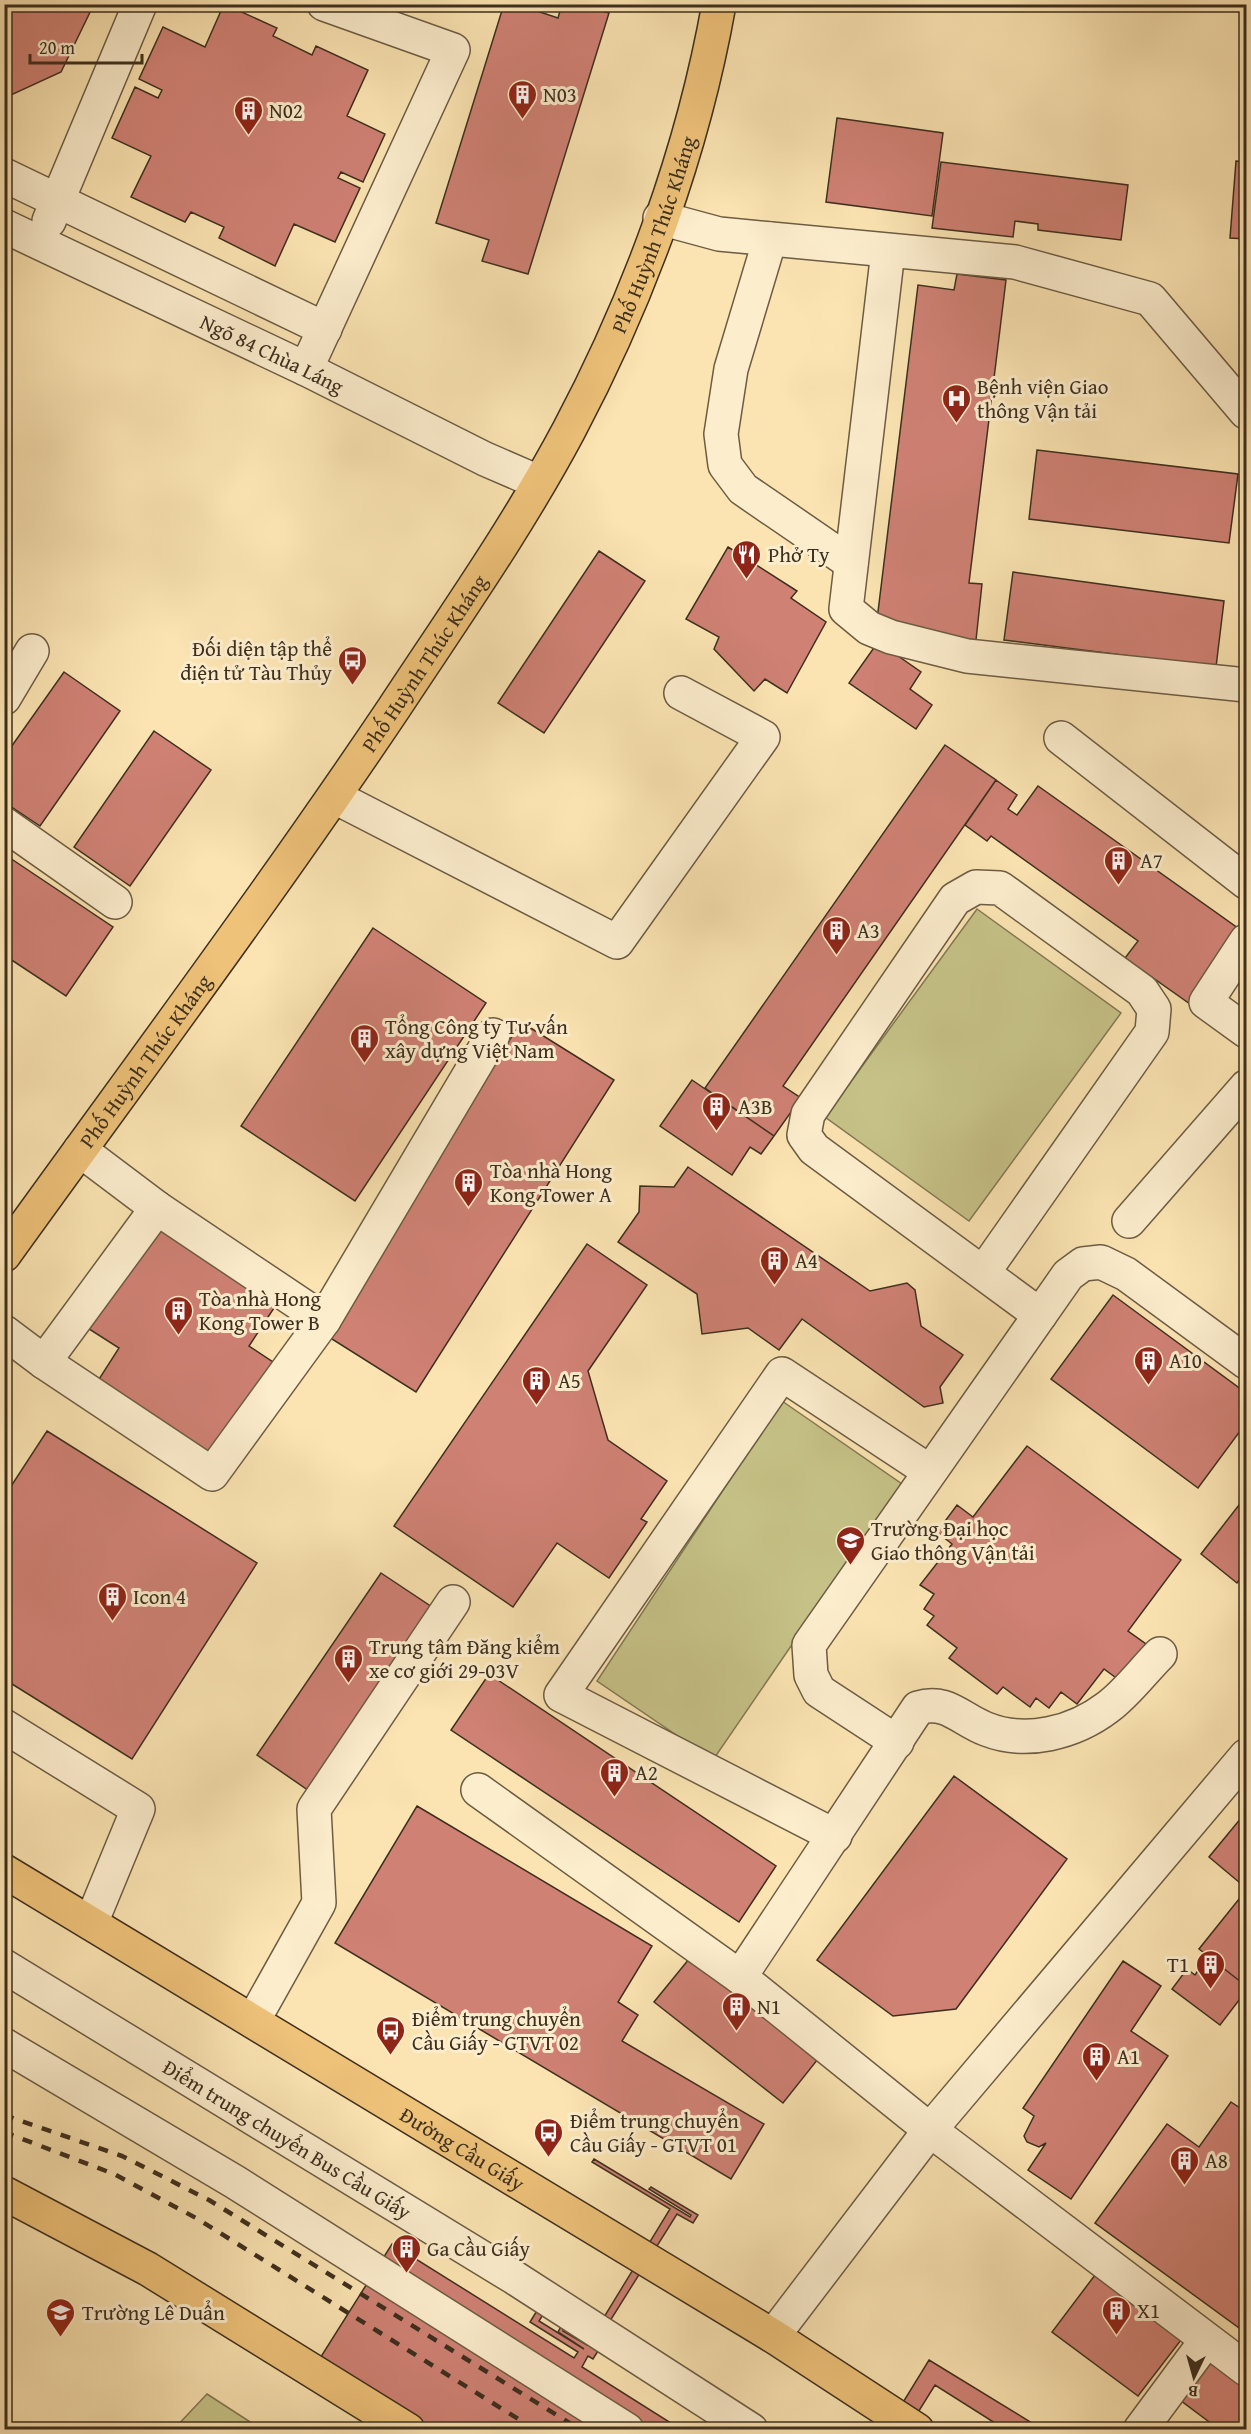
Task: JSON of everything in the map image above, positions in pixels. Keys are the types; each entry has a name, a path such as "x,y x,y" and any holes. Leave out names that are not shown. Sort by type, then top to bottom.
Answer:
{"main road":[{"name":"Phố Huỳnh Thúc Kháng","path":"4,1255 335,796 473,588 568,432 603,363 660,218 698,101 719,4"},
{"name":"Đường Cầu Giấy","path":"4,1871 773,2336 917,2430"},
{"path":"4,2193 148,2269 408,2430"}],"street":[{"path":"40,243 140,4"},
{"path":"306,369 453,50 324,4"},
{"path":"4,175 325,329"},
{"path":"660,218 720,234 1014,262 1150,299 1246,412"},
{"name":"Ngõ 84 Chùa Láng","path":"4,226 306,369 484,459 538,482"},
{"path":"770,239 731,369 721,434 724,465 743,489 851,563"},
{"path":"888,251 846,609 869,628 891,637 966,656 1246,685"},
{"path":"4,698 32,651"},
{"path":"335,796 616,942 764,737 681,693"},
{"path":"1061,738 1246,882"},
{"path":"4,824 115,902"},
{"path":"983,1273 1152,1032 1154,1010 1142,991 1000,888 976,887 955,899 808,1114 804,1135 814,1149 1040,1315"},
{"path":"1246,941 1206,1002 1246,1031"},
{"path":"4,1332 44,1362 212,1474 324,1320 493,1035"},
{"path":"1130,1221 1246,1087"},
{"path":"80,1150 157,1208 324,1320"},
{"path":"44,1362 157,1208"},
{"path":"897,1742 819,1690 811,1675 809,1645 1068,1275 1083,1264 1101,1262 1126,1274 1246,1362"},
{"path":"835,1836 561,1695 782,1374 929,1471"},
{"path":"253,2021 319,1903 314,1809 453,1602"},
{"path":"740,1977 918,1708 932,1704 952,1710 986,1729 1023,1738 1065,1730 1108,1707 1160,1654"},
{"path":"4,1726 138,1809 91,1923"},
{"path":"773,2336 930,2130 1246,1756"},
{"path":"478,1790 740,1977 930,2130 1246,2369"},
{"name":"Điểm trung chuyển Bus Cầu Giấy","path":"4,1966 515,2278 751,2430"},
{"path":"4,2045 235,2182 627,2430"},
{"path":"1140,2430 1206,2341"}],"shaded area":[{"path":"977,909 1121,1013 969,1221 825,1117"},
{"path":"782,1401 902,1484 713,1760 597,1681"},
{"path":"207,2394 261,2429 174,2429"}],"building":[{"path":"4,4 94,4 61,72 11,95 4,92"},
{"name":"N02","path":"224,4 277,28 273,36 312,55 316,46 368,70 347,116 385,134 363,182 341,172 338,178 360,188 335,242 294,224 275,266 219,238 224,227 191,212 185,222 131,197 151,156 112,138 135,87 158,98 162,90 139,79 163,27 205,47"},
{"name":"N03","path":"504,4 516,4 558,18 562,4 580,4 609,13 528,274 482,261 489,240 436,223"},
{"path":"837,118 943,133 932,216 826,202"},
{"path":"1236,161 1246,162 1246,239 1230,238"},
{"path":"941,162 1128,185 1121,240 1038,230 1038,224 1015,221 1013,237 932,228"},
{"path":"957,274 1006,280 969,583 982,584 976,640 876,628 918,285 954,290"},
{"path":"1037,450 1238,474 1229,543 1029,519"},
{"path":"728,547 797,591 791,598 826,622 787,693 765,679 754,691 714,649 719,637 686,619"},
{"path":"599,551 645,581 544,733 498,703"},
{"path":"1013,572 1224,601 1216,667 1004,640"},
{"path":"878,642 921,672 910,689 932,705 916,729 849,683"},
{"path":"64,672 120,711 40,826 4,802 4,757"},
{"path":"154,731 211,770 130,886 74,847"},
{"name":"A3","path":"945,745 996,780 783,1086 801,1098 774,1136 705,1088"},
{"name":"A7","path":"996,780 1017,795 1008,809 1017,815 1038,786 1242,931 1190,1004 1125,958 1138,941 991,836 987,841 965,825"},
{"path":"4,854 113,927 66,996 4,955"},
{"name":"Tổng Công ty Tư vấn xây dựng Việt Nam","path":"373,928 486,1003 355,1201 241,1126"},
{"name":"Tòa nhà Hong Kong Tower A","path":"521,1022 614,1080 416,1392 324,1334"},
{"name":"A3B","path":"692,1080 774,1136 761,1154 750,1147 732,1175 660,1126"},
{"name":"A4","path":"688,1167 870,1291 907,1283 915,1290 921,1326 963,1355 940,1387 943,1403 924,1407 802,1319 779,1350 748,1328 702,1334 697,1294 618,1242 639,1212 640,1186 674,1187"},
{"name":"Tòa nhà Hong Kong Tower B","path":"152,1225 276,1305 249,1346 276,1364 212,1463 94,1387 119,1348 86,1327"},
{"name":"A5","path":"587,1244 647,1285 588,1371 608,1440 667,1481 641,1519 647,1522 609,1578 557,1543 513,1607 394,1526"},
{"name":"A10","path":"1113,1295 1246,1393 1246,1423 1198,1488 1051,1379"},
{"name":"Icon 4","path":"47,1431 257,1563 132,1759 4,1679 4,1497"},
{"path":"1027,1446 1181,1560 1128,1631 1146,1644 1119,1680 1104,1669 1077,1704 1061,1692 1049,1708 1036,1698 1030,1707 1003,1687 997,1694 949,1658 957,1648 927,1625 934,1616 924,1609 934,1594 920,1585 952,1544 937,1532 957,1505 973,1517"},
{"path":"1246,1496 1246,1571 1237,1583 1201,1554"},
{"name":"Trung tâm Đăng kiểm xe cơ giới 29-03V","path":"381,1573 441,1613 315,1795 257,1755"},
{"name":"A2","path":"489,1674 776,1866 739,1922 451,1730"},
{"path":"954,1776 1067,1859 956,2009 893,2016 817,1960"},
{"path":"417,1806 652,1946 618,2002 638,2015 622,2041 764,2124 731,2179 335,1943"},
{"path":"1246,1812 1246,1888 1209,1857"},
{"path":"1239,1899 1246,1905 1246,1986 1199,1949"},
{"name":"T1","path":"1208,1956 1246,1986 1246,1991 1220,2025 1172,1989 1187,1969 1195,1975"},
{"name":"N1","path":"689,1959 818,2059 783,2103 654,2002"},
{"name":"A1","path":"1123,1961 1161,1986 1131,2031 1168,2056 1071,2199 1028,2170 1046,2143 1039,2147 1027,2142 1024,2136 1034,2116 1023,2108"},
{"name":"A8","path":"1231,2102 1246,2112 1246,2333 1095,2223 1167,2124 1199,2147"},
{"name":"Ga Cầu Giấy","path":"594,2159 690,2217 691,2215 649,2189 651,2187 698,2215 693,2223 677,2214 593,2348 598,2351 593,2359 588,2356 582,2367 682,2430 423,2430 317,2363 392,2244 574,2358 578,2352 530,2322 541,2304 544,2313 539,2321 584,2349 558,2332 562,2325 563,2331 587,2345 670,2209 592,2162"},
{"name":"X1","path":"1095,2275 1181,2340 1138,2396 1052,2332"},
{"path":"1211,2351 1246,2377 1246,2430 1220,2430 1176,2397"},
{"path":"929,2360 1032,2423 1029,2430 1006,2430 935,2385 907,2430 886,2430"}],"railway":[{"path":"4,2115 122,2156 209,2200 581,2430"},
{"path":"4,2132 114,2174 196,2218 536,2430"}],"place":[{"name":"N03","path":"522,120"},
{"name":"N02","path":"248,136"},
{"name":"Bệnh viện Giao thông Vận tải","path":"956,424"},
{"name":"Phở Ty","path":"747,580"},
{"name":"Đối diện tập thể điện tử Tàu Thủy","path":"353,686"},
{"name":"A7","path":"1119,886"},
{"name":"A3","path":"836,956"},
{"name":"Tổng Công ty Tư vấn xây dựng Việt Nam","path":"364,1064"},
{"name":"A3B","path":"717,1132"},
{"name":"Tòa nhà Hong Kong Tower A","path":"469,1208"},
{"name":"A4","path":"774,1286"},
{"name":"Tòa nhà Hong Kong Tower B","path":"178,1336"},
{"name":"A10","path":"1148,1386"},
{"name":"A5","path":"537,1406"},
{"name":"Trường Đại học Giao thông Vận tải","path":"850,1566"},
{"name":"Icon 4","path":"112,1622"},
{"name":"Trung tâm Đăng kiểm xe cơ giới 29-03V","path":"348,1684"},
{"name":"A2","path":"614,1798"},
{"name":"T1","path":"1210,1990"},
{"name":"N1","path":"736,2032"},
{"name":"Điểm trung chuyển Cầu Giấy - GTVT 02","path":"391,2056"},
{"name":"A1","path":"1096,2082"},
{"name":"Điểm trung chuyển Cầu Giấy - GTVT 01","path":"549,2158"},
{"name":"A8","path":"1184,2186"},
{"name":"Ga Cầu Giấy","path":"406,2274"},
{"name":"X1","path":"1116,2336"},
{"name":"Trường Lê Duẩn","path":"61,2338"}]}
